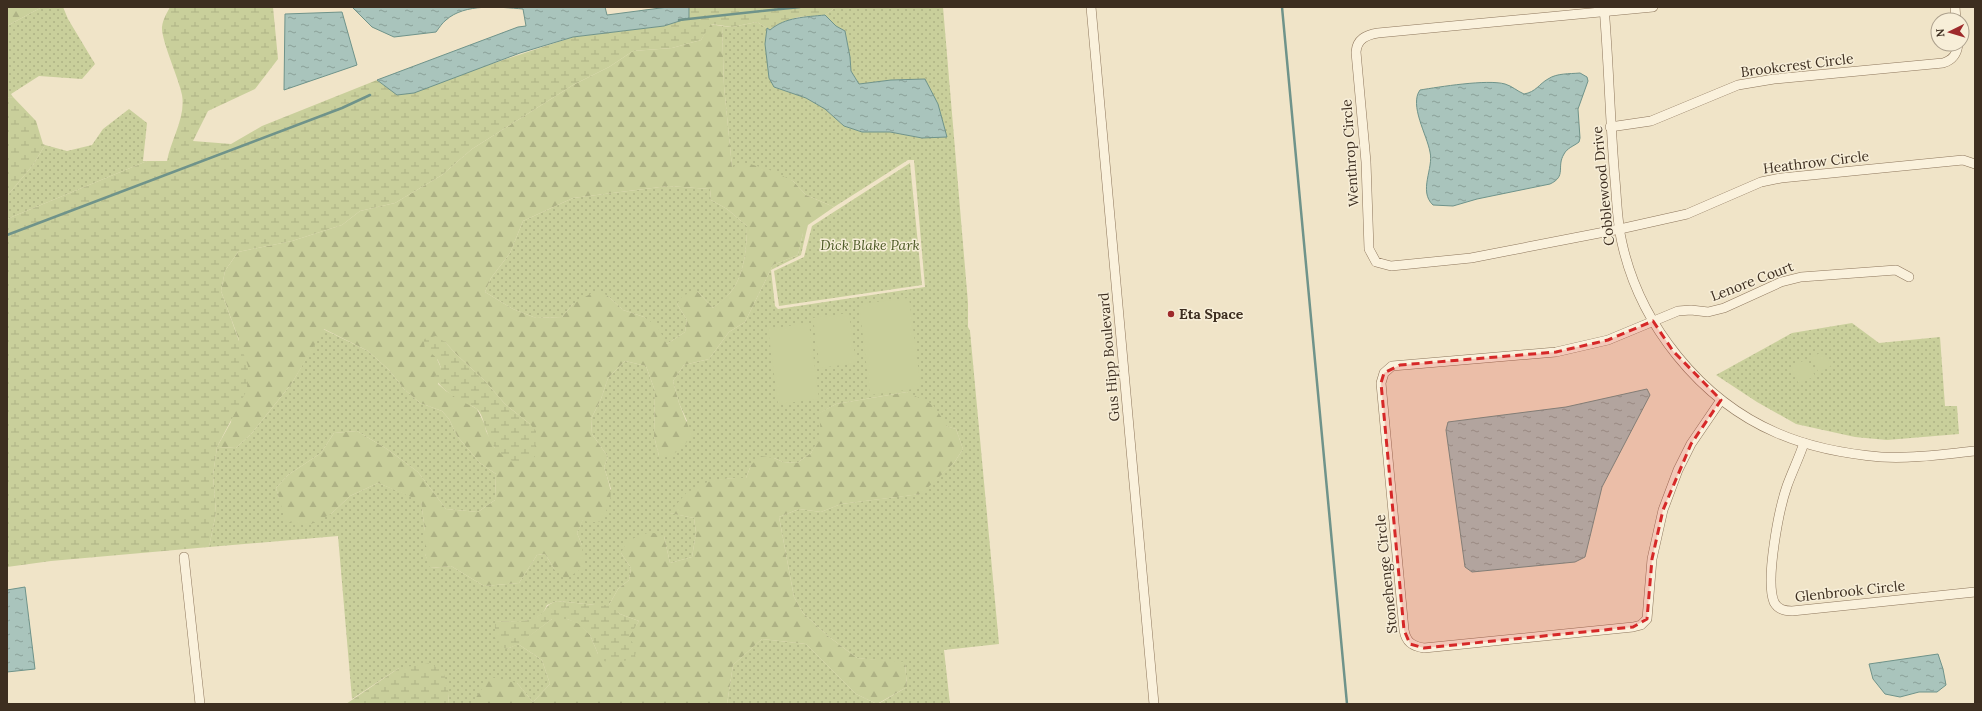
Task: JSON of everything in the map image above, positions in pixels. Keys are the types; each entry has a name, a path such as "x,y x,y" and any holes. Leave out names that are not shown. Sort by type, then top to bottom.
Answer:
{"street":[{"name":"Gus Hipp Boulevard","path":"1091,7 1154,704"},
{"path":"1604,10 1654,7"},
{"name":"Cobblewood Drive","path":"1604,10 1609,66 1610,127 1620,229 1629,269 1639,294 1653,321 1673,351 1721,400 1736,411 1776,433 1804,443 1852,453 1883,457 1975,451"},
{"name":"Wenthrop Circle","path":"1604,10 1378,32 1361,39 1357,45 1356,52 1366,162 1369,248 1376,262 1391,266 1471,258 1620,229"},
{"name":"Brookcrest Circle","path":"1610,127 1652,121 1738,85 1774,79 1943,63 1952,60 1957,52"},
{"name":"Heathrow Circle","path":"1620,229 1687,214 1760,182 1781,178 1963,160 1975,164"},
{"name":"Lenore Court","path":"1653,321 1678,311 1690,310 1708,312 1724,308 1781,282 1801,277 1896,270 1909,277"},
{"name":"Stonehenge Circle","path":"1653,321 1608,340 1556,352 1392,366 1384,373 1381,383 1404,630 1410,644 1424,648 1641,625 1647,619 1652,559 1663,510 1678,470 1691,444 1721,400"},
{"name":"Glenbrook Circle","path":"1804,443 1787,487 1777,524 1772,571 1773,596 1778,607 1784,611 1792,611 1975,592"},
{"path":"184,557 200,704"}],"highlighted area":[{"path":"1653,321 1673,351 1721,400 1691,444 1663,510 1652,559 1647,619 1633,627 1424,648 1410,644 1404,630 1381,383 1384,373 1400,365 1556,352 1608,340"}],"green space":[{"path":"7,7 42,7 7,26"},
{"path":"42,7 63,7 68,19 95,64 82,79 39,76 11,94 13,97 7,98 7,26"},
{"path":"170,7 273,7 278,59 255,89 208,111 193,141 231,144 262,126 377,80 397,95 573,37 664,26 689,18 689,7 836,7 825,15 798,17 776,25 770,30 757,22 732,27 711,24 701,40 672,48 633,51 609,67 573,85 472,149 442,175 395,203 360,211 342,225 292,241 238,252 225,271 221,291 248,366 247,390 217,447 213,475 216,513 209,547 51,561 7,567 7,219 147,161 167,161 180,120 183,103 180,88 162,33 163,21"},
{"path":"836,7 943,7 968,303 968,327 970,331 999,644 944,650 950,704 878,704 907,687 905,663 857,658 828,636 803,613 794,597 779,517 799,509 821,512 841,504 920,494 954,463 963,449 956,429 945,426 907,392 836,404 820,413 822,435 811,453 797,463 783,462 774,458 751,465 746,478 732,478 711,482 695,490 670,513 694,518 696,533 692,557 670,563 664,536 621,553 631,568 629,580 618,589 609,605 557,601 547,605 543,613 534,619 518,622 495,621 507,649 518,644 542,660 550,684 533,702 517,683 475,699 475,704 448,704 449,694 399,668 352,699 338,536 209,547 216,513 213,475 217,447 236,448 252,433 292,383 323,329 368,351 389,370 404,389 420,403 442,411 449,419 457,436 480,463 496,474 495,500 478,512 446,509 418,472 387,449 357,431 334,433 321,453 288,475 276,488 279,498 331,514 350,496 378,483 421,500 425,531 425,554 431,568 451,566 484,586 519,583 537,555 545,554 555,570 582,545 577,533 583,519 611,489 604,467 608,457 592,434 591,419 601,399 608,378 625,361 646,366 655,391 654,436 659,456 687,421 679,403 673,381 684,365 709,359 729,332 745,322 773,265 798,255 803,233 806,233 801,255 771,270 775,306 778,309 925,287 914,160 908,160 834,207 806,195 793,181 732,167 724,86 722,26 732,27 757,22 767,28 765,44 774,87 806,98 825,109 844,126 862,132 890,132 922,138 925,79 891,80 859,84 851,71 845,31 836,26 825,15"},
{"path":"710,24 722,26 724,86 732,167 747,163 770,170 793,181 806,195 834,207 808,225 806,233 803,233 798,255 773,265 745,322 729,332 709,359 684,365 673,381 679,403 692,436 678,451 669,456 659,456 654,436 655,391 646,366 625,361 608,378 601,399 591,419 592,434 608,457 604,467 611,495 608,507 600,522 588,522 583,520 577,533 582,545 584,567 566,579 555,570 545,554 537,555 519,583 484,586 451,566 430,568 425,554 425,531 421,501 378,483 350,496 331,514 311,524 286,522 276,488 288,475 321,453 334,433 357,431 387,449 418,472 446,509 478,512 495,500 496,474 480,463 457,436 449,419 442,411 420,403 404,389 389,370 368,351 324,329 292,383 252,433 236,448 217,447 231,422 239,340 221,291 225,271 238,252 292,241 342,225 360,211 395,203 442,175 472,149 573,85 609,67 633,51 672,48 701,40","holes":["668,186 710,189 711,200 727,209 747,226 744,261 739,279 735,286 730,293 713,308 698,292 683,295 677,304 687,320 685,332 667,344 657,326 644,317 623,310 608,296 597,290 573,304 562,317 536,318 513,309 485,292 491,278 510,253 523,221 573,198","445,342 485,381 505,404 530,424 495,448 477,409 446,391 438,384 441,368 437,359"]},
{"path":"13,97 36,121 43,144 45,145 33,165 7,196 7,98"},
{"path":"129,109 147,123 143,161 147,161 7,219 7,196 33,165 45,145 67,151 92,145 103,129"},
{"name":"Dick Blake Park","path":"910,163 922,285 779,306 774,271 804,257 812,226"},
{"path":"668,186 710,189 711,200 727,209 747,226 744,261 739,279 735,286 726,297 713,308 698,292 677,304 687,320 685,332 667,344 644,317 623,310 608,296 573,304 562,317 536,318 513,309 485,292 491,278 510,253 523,221 573,198"},
{"path":"909,298 921,388 870,395 859,304"},
{"path":"849,313 856,363 820,368 813,318"},
{"path":"809,323 819,399 778,404 768,329"},
{"path":"1852,323 1879,343 1940,337 1945,406 1957,406 1959,434 1887,440 1855,437 1796,424 1757,402 1716,375 1792,333"},
{"path":"436,336 445,342 485,381 505,404 530,424 536,431 535,457 515,462 501,454 491,442 480,412 474,407 453,396 437,382 434,377 441,368 439,362 426,350 424,344 424,339"},
{"path":"1823,351 1831,366 1819,373 1811,358"},
{"path":"1807,359 1815,376 1799,384 1791,367"},
{"path":"907,392 933,405 947,425 946,426 956,429 963,449 954,463 921,494 841,504 821,512 799,509 779,517 794,597 803,613 828,636 857,658 905,662 907,687 877,704 856,694 806,644 762,639 733,665 727,704 475,704 475,699 490,677 517,683 533,702 550,684 542,660 518,644 552,619 567,619 579,623 590,635 598,654 631,642 628,637 639,621 620,614 609,605 618,589 629,580 631,568 621,553 627,541 650,532 664,536 670,563 692,557 696,533 694,518 669,513 688,491 715,480 746,478 751,465 760,456 774,458 783,462 797,463 811,453 821,435 819,413 836,404"},
{"path":"557,601 611,605 620,614 639,621 629,637 636,647 634,659 613,663 604,661 598,654 590,635 579,624 567,619 552,619 519,644 507,649 499,646 495,637 495,621 525,621 541,614 549,605"},
{"path":"762,639 806,644 856,694 877,704 727,704 733,665"},
{"path":"431,663 444,674 449,694 448,704 346,704 399,668"}],"water":[{"path":"352,7 483,7 463,11 454,15 445,21 436,32 394,37 372,27"},
{"path":"493,7 605,7 607,15 668,7 689,7 689,18 664,26 573,37 520,53 414,93 397,95 377,80 518,27 526,26 523,9"},
{"path":"342,12 357,65 284,90 285,14"},
{"path":"825,15 836,26 845,31 851,71 859,84 891,80 925,79 938,104 947,137 922,138 890,132 862,132 844,126 825,109 806,98 774,87 769,78 765,44 767,28 770,30 782,22 796,18"},
{"path":"1580,73 1587,77 1588,81 1578,109 1580,138 1579,142 1565,152 1561,163 1560,174 1555,181 1550,184 1477,199 1453,206 1433,205 1427,193 1427,179 1431,158 1430,152 1416,104 1417,96 1420,90 1487,82 1505,84 1524,94 1532,92 1552,77 1563,74"},
{"path":"1647,389 1650,395 1602,487 1585,557 1575,562 1472,572 1465,567 1446,430 1448,422 1566,407"},
{"path":"25,587 35,669 7,672 7,590"},
{"path":"1938,654 1946,685 1937,692 1919,692 1900,697 1885,694 1873,679 1869,664"}],"waterway":[{"path":"679,20 800,7"},
{"path":"1282,7 1347,704"},
{"path":"7,235 342,108 370,95"}],"place":[{"name":"Eta Space","path":"1171,314"}]}
